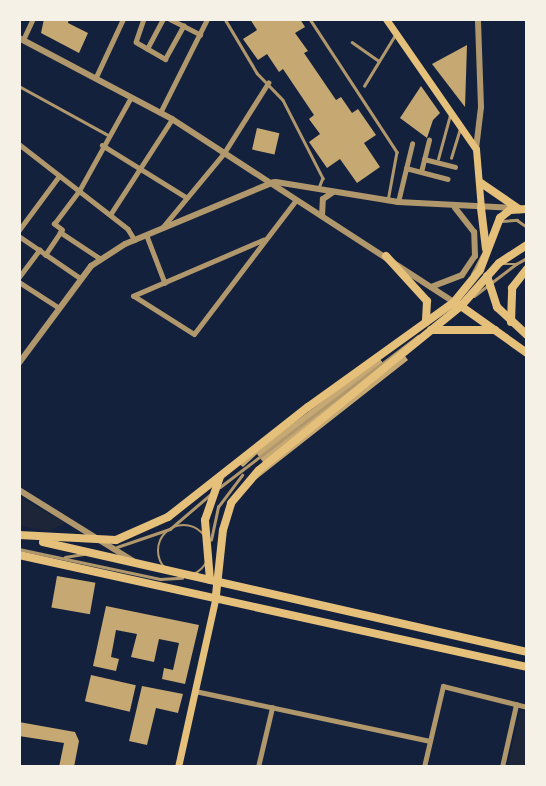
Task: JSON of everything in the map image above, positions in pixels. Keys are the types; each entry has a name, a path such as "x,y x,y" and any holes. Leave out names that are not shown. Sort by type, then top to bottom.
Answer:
{"main road":[{"path":"386,19 476,149 479,159 487,276 492,297 511,322 527,335"},
{"path":"481,183 523,209"},
{"path":"458,304 475,279 500,218 523,209"},
{"path":"19,536 101,541 143,531 458,304 527,244"},
{"path":"386,256 427,302 427,326"},
{"path":"511,322 512,288 527,269"},
{"path":"458,304 527,353"},
{"path":"178,767 216,596 223,530 231,503 259,470 427,326 498,330"},
{"path":"216,596 209,577 205,520 221,475"},
{"path":"19,536 219,579 527,652"},
{"path":"19,555 216,596 527,667"}],"street":[{"path":"33,19 21,39 172,119 274,182 458,304"},
{"path":"96,77 123,19"},
{"path":"144,19 136,42 165,59 183,26"},
{"path":"147,49 163,19"},
{"path":"170,19 200,34"},
{"path":"160,113 207,19"},
{"path":"476,149 481,107 478,19"},
{"path":"162,229 224,153 268,83"},
{"path":"101,259 60,232 54,224 79,191 102,145 132,96"},
{"path":"110,215 172,119"},
{"path":"421,172 429,140"},
{"path":"19,144 128,229 135,240"},
{"path":"398,202 412,144"},
{"path":"102,145 186,197"},
{"path":"424,159 455,167"},
{"path":"406,168 448,179"},
{"path":"19,230 59,176"},
{"path":"19,363 80,278 101,259 135,240 274,182 388,201 455,208 523,209"},
{"path":"323,217 321,203 332,193"},
{"path":"264,240 134,296 194,334 297,199"},
{"path":"431,287 462,275 475,256 474,232 455,208"},
{"path":"45,255 60,232"},
{"path":"19,236 80,278"},
{"path":"147,236 165,283"},
{"path":"39,250 19,280 58,307"},
{"path":"19,491 133,561"},
{"path":"424,767 443,687 527,707"},
{"path":"195,691 430,741"},
{"path":"502,767 516,705"},
{"path":"258,767 272,708"}],"lane":[{"path":"225,19 257,74 284,100 323,178 319,189"},
{"path":"310,19 397,152 388,201"},
{"path":"364,86 396,33"},
{"path":"352,42 379,61"},
{"path":"19,86 108,135"},
{"path":"438,159 450,112"},
{"path":"451,158 461,125"},
{"path":"517,220 527,227"},
{"path":"437,321 472,275 497,223 527,221"},
{"path":"487,242 496,260 516,264"},
{"path":"181,578 167,571 159,558 160,542 170,529 437,321 527,258"},
{"path":"19,548 160,579 181,578 204,569 218,507 244,472"},
{"path":"65,557 111,549 170,529 194,527 210,546"}],"shaded area":[{"path":"19,497 66,523 49,531 19,526"},
{"path":"521,710 527,712 526,767 507,767"}],"building":[{"path":"44,19 69,19 68,23 88,33 79,53 41,33"},
{"path":"250,19 300,19 305,27 295,33 308,51 304,53 336,100 341,97 352,113 358,109 376,135 364,143 380,167 357,183 340,159 327,168 309,142 320,134 309,119 314,115 283,69 279,72 267,54 258,60 243,39 257,30"},
{"path":"467,45 465,107 432,64"},
{"path":"421,86 440,113 433,120 427,138 400,118"},
{"path":"257,128 279,133 274,155 252,149"},
{"path":"397,345 380,359 388,370 405,356 408,360 254,481 266,466 257,454 243,467 239,464"},
{"path":"57,576 95,583 90,614 51,608"},
{"path":"106,606 199,625 185,684 162,679 164,668 173,670 179,643 159,639 154,662 131,657 137,634 116,630 111,657 119,659 116,671 93,666"},
{"path":"91,675 136,685 130,712 85,701"},
{"path":"142,686 183,694 178,713 156,708 147,745 129,741"},
{"path":"19,722 75,732 79,741 74,767 59,767 64,743 19,736"}]}
